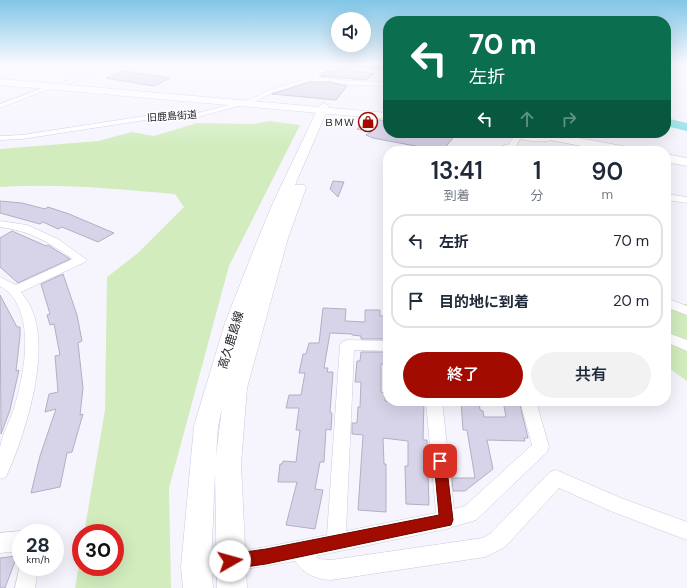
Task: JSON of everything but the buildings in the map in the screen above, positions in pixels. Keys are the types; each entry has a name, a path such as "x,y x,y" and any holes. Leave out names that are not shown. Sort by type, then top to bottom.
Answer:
{"main road":[{"path":"135,91 249,101 329,104 383,111"},
{"path":"329,104 383,115"},
{"name":"高久鹿島線","path":"232,588 228,464 236,388 280,238 329,104"},
{"name":"高久鹿島線","path":"198,588 196,567 206,426 235,323 260,254 279,205 329,104"},
{"path":"536,138 579,146"},
{"path":"572,138 606,146"},
{"path":"671,159 687,162"},
{"path":"671,164 687,167"}],"street":[{"path":"0,106 40,91"},
{"name":"旧鹿島街道","path":"0,138 82,128 158,116 198,115 249,101 271,91"},
{"path":"329,104 337,91"},
{"path":"671,198 687,200"},
{"path":"2,225 23,227 54,241 81,260 15,290"},
{"path":"0,281 15,290 30,318 32,352 25,398 0,471"},
{"path":"671,304 687,311"},
{"path":"671,339 687,346"},
{"path":"336,542 347,345 383,346"},
{"path":"435,406 446,520"},
{"path":"196,567 266,557 470,514 541,447 529,406"},
{"path":"300,550 307,563 317,569 331,570 485,546 498,540 556,478 619,506 687,531"},
{"path":"0,543 12,542"},
{"path":"25,588 27,576"}],"green space":[{"path":"269,121 300,125 229,266 169,488 171,588 75,588 77,576 124,576 124,524 86,524 105,410 107,277 138,253 184,207 175,194 66,186 0,187 0,149 98,141 132,132 154,136 197,123 252,124"},
{"path":"687,304 687,381 671,370 671,305"}],"waterway":[{"path":"671,123 687,127"}],"place":[{"name":"ＢＭＷ","path":"368,122"}],"route":[{"path":"230,561 266,557 446,520 440,461"}]}
